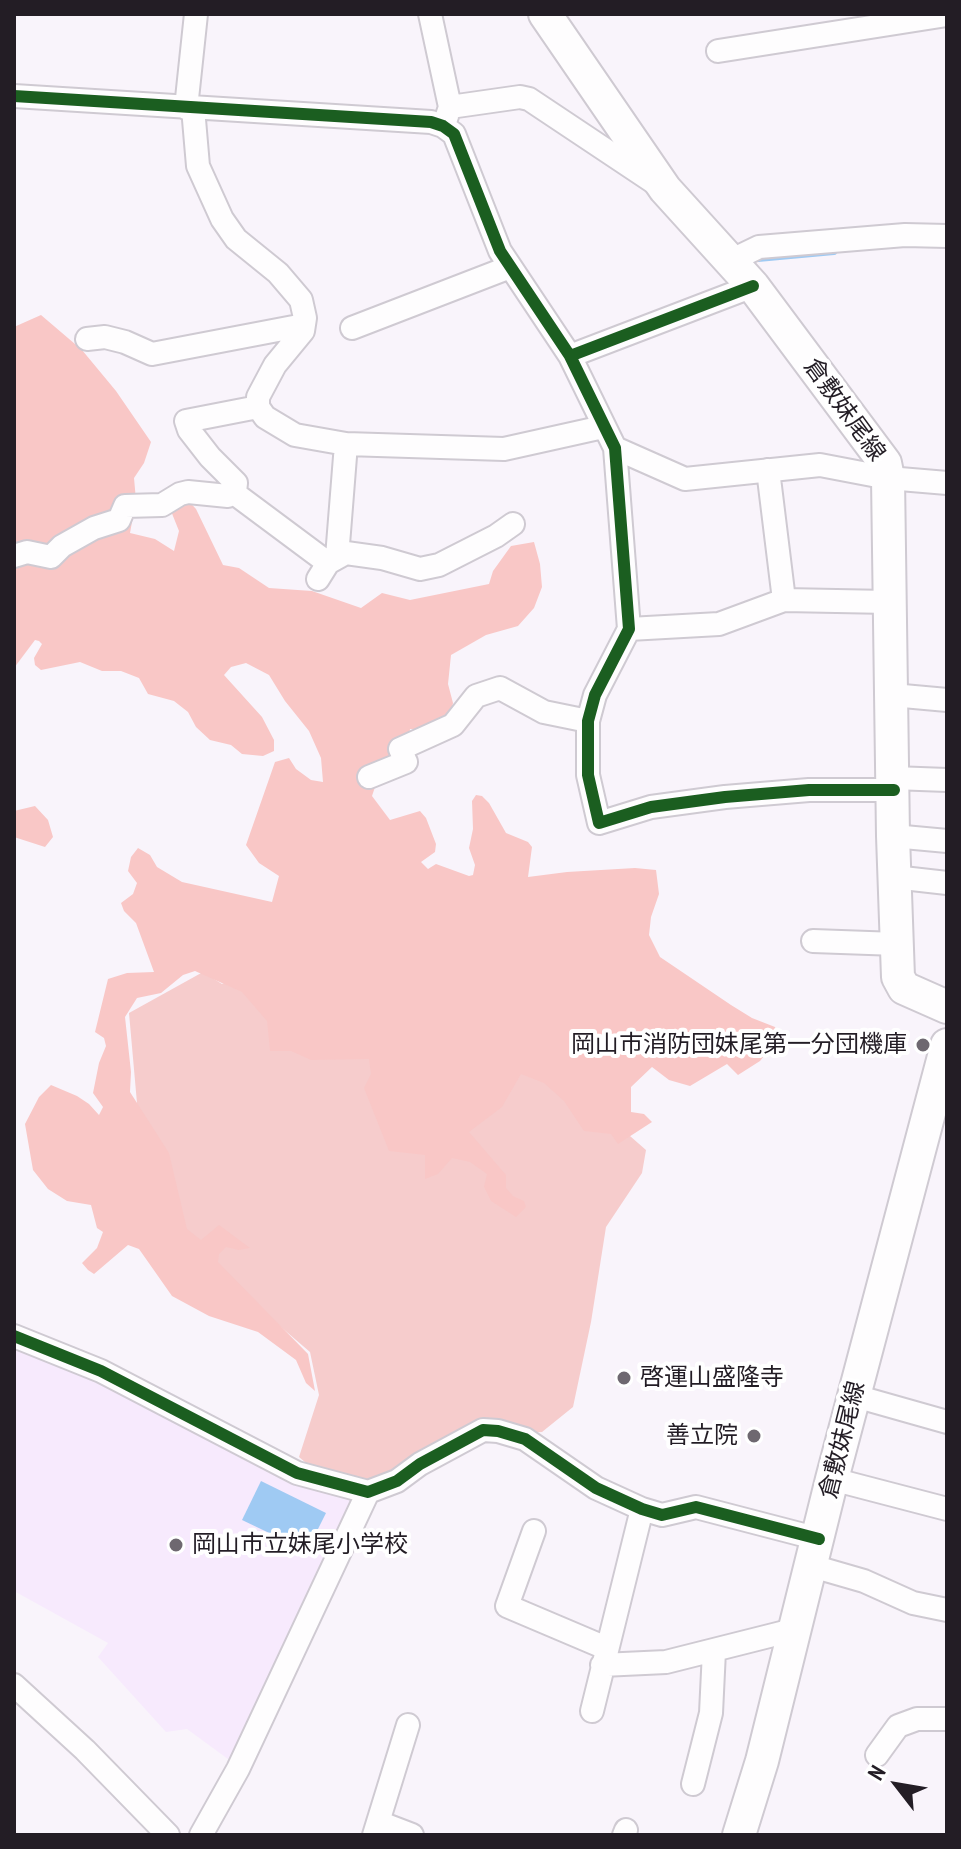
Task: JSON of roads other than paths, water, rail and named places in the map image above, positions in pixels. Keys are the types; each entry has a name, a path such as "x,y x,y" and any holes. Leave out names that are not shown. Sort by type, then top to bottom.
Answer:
{"main road":[{"name":"倉敷妹尾線","path":"545,14 665,189 753,286 885,463 888,478 898,977 904,988 947,1007"},
{"name":"倉敷妹尾線","path":"739,1835 797,1629 832,1479 947,1045"}],"street":[{"path":"196,14 188,102 198,166 222,219 236,239 278,273 301,300 303,331 275,365 258,397 258,407 265,417 295,435 346,444 504,449 603,427"},
{"path":"430,14 447,116 500,251 570,356 615,448 629,629 595,695 588,721 588,775 599,823 651,807 725,797 947,780"},
{"path":"718,51 947,15"},
{"path":"14,96 188,102 431,122 520,97 529,99 665,189"},
{"path":"730,261 759,247 905,235 947,236"},
{"path":"352,328 510,267"},
{"path":"570,356 753,286"},
{"path":"87,339 105,337 152,354 304,325"},
{"path":"234,493 236,483 210,457 189,430 186,421 258,407"},
{"path":"328,566 346,444"},
{"path":"615,448 685,479 820,465 888,478 947,483"},
{"path":"768,470 784,600"},
{"path":"14,556 27,552 51,557 62,546 94,528 119,520 125,506 162,505 188,492 228,496 234,493"},
{"path":"234,493 328,566"},
{"path":"328,566 346,553 382,558 420,569 439,565 513,524"},
{"path":"629,629 719,624 784,600 889,602"},
{"path":"369,777 406,762 400,749 453,725 476,696 500,688 544,712 588,721"},
{"path":"892,695 947,700"},
{"path":"893,836 947,841"},
{"path":"894,877 947,883"},
{"path":"813,941 897,944"},
{"path":"14,1336 101,1371 297,1473 368,1492 397,1481 420,1464 483,1430 498,1431 525,1439 596,1488 642,1509 662,1515 696,1507 815,1552 864,1581 913,1603 947,1610"},
{"path":"855,1396 947,1422"},
{"path":"832,1479 947,1509"},
{"path":"201,1835 238,1769 368,1492"},
{"path":"592,1711 642,1509"},
{"path":"534,1531 507,1606 604,1657 666,1662 797,1629"},
{"path":"693,1784 711,1713 714,1651"},
{"path":"14,1685 85,1750 168,1835"},
{"path":"877,1755 898,1726 917,1719 947,1719"},
{"path":"408,1725 376,1828 412,1835"}],"water":[{"path":"261,1481 326,1513 307,1551 242,1520"}],"waterway":[{"path":"758,259 834,252"}],"place":[{"name":"岡山市消防団妹尾第一分団機庫","path":"923,1045"},
{"name":"啓運山盛隆寺","path":"624,1378"},
{"name":"善立院","path":"754,1436"},
{"name":"岡山市立妹尾小学校","path":"176,1545"}]}
